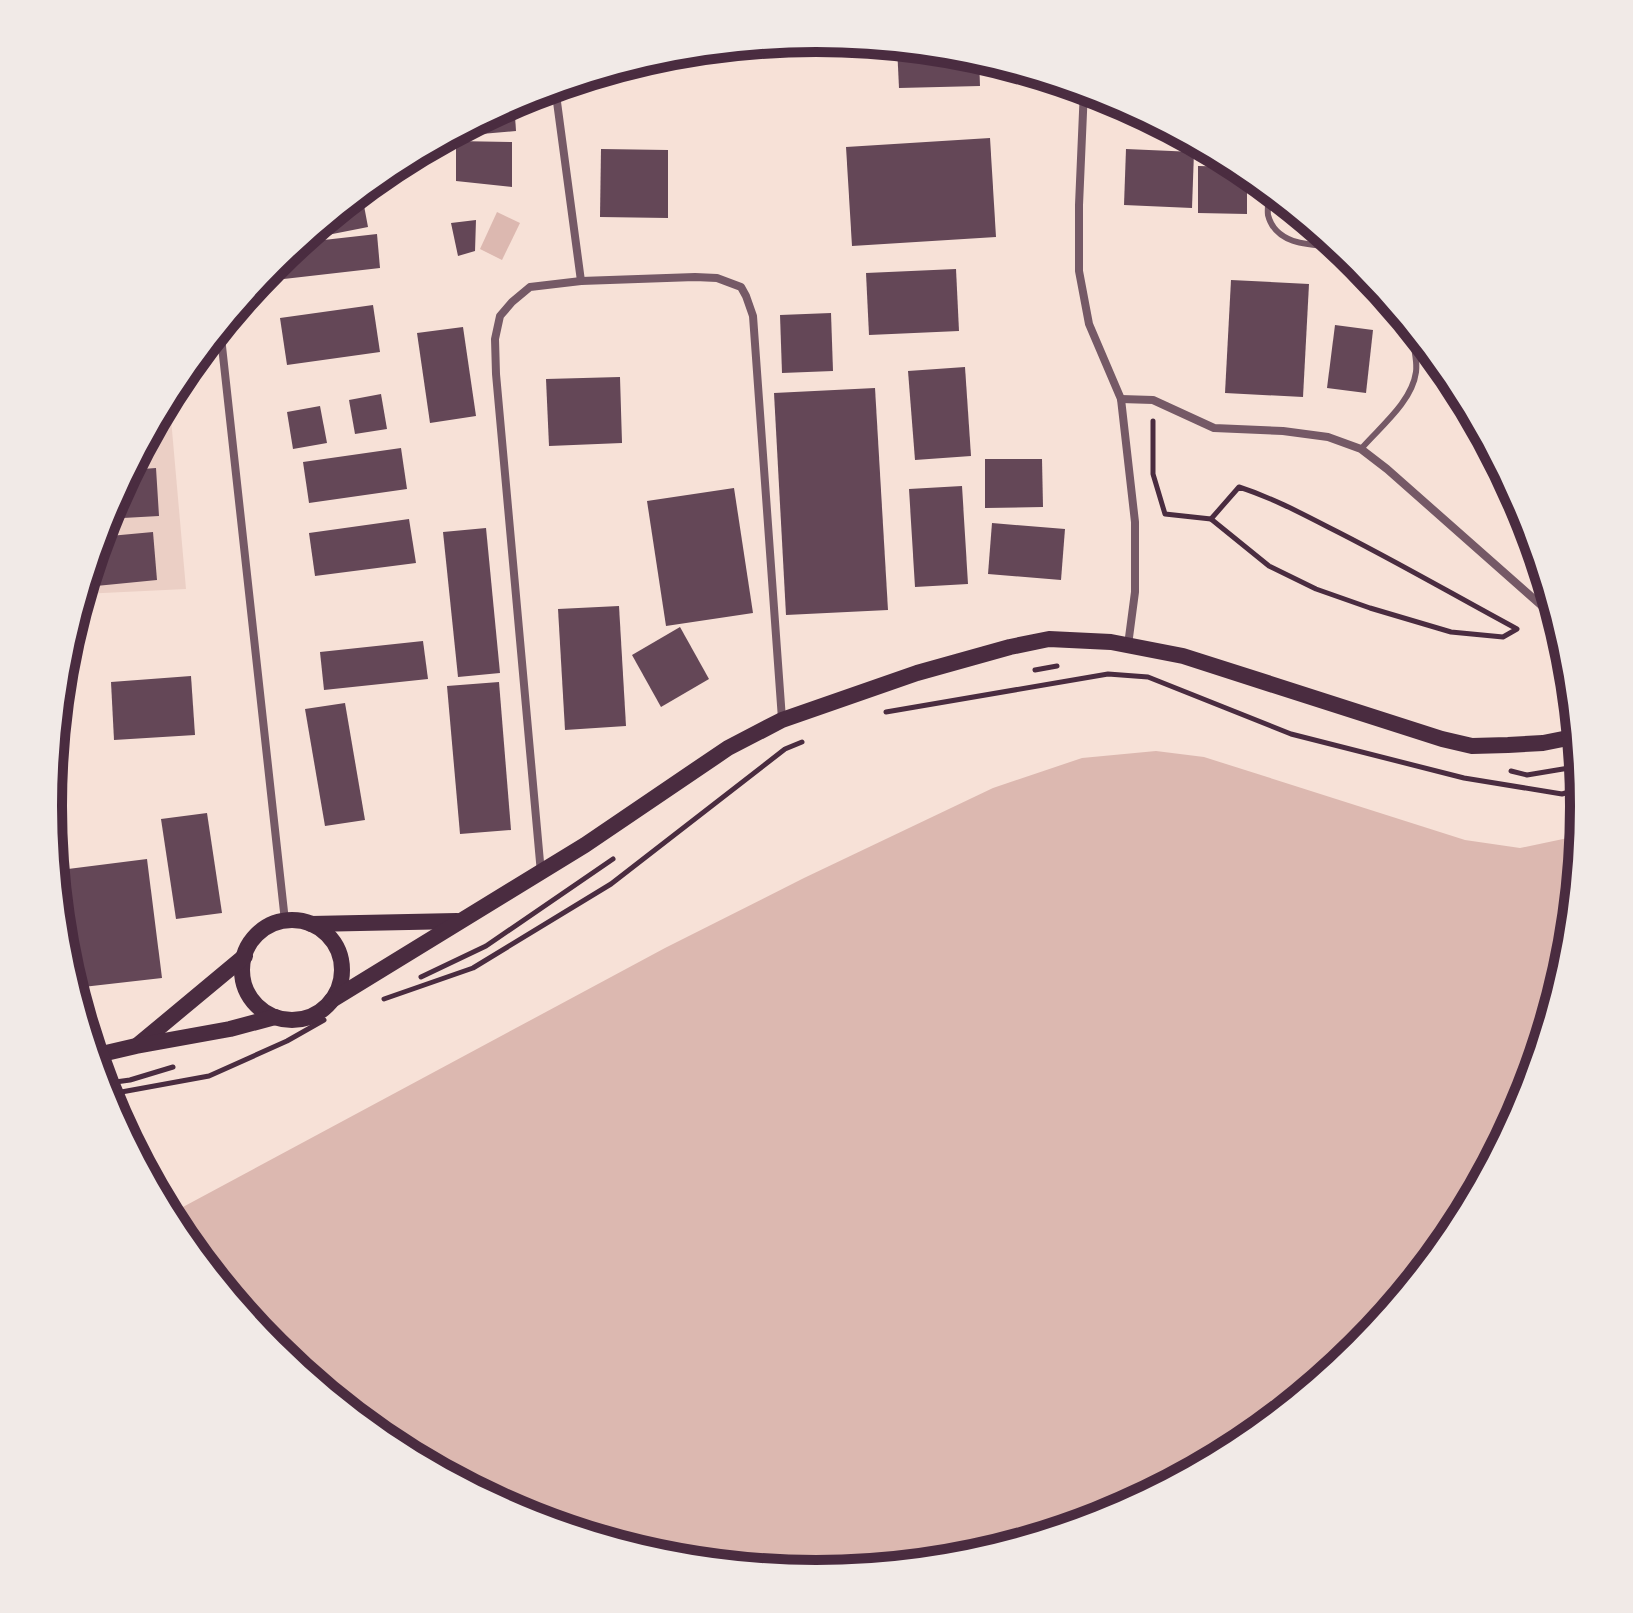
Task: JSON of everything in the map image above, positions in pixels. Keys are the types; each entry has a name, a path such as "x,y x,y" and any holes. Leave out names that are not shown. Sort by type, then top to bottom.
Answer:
{"main road":[{"path":"104,1054 275,1017 293,1020 319,1013 332,1000 459,920 541,873 728,748 782,720 917,673 1010,647 1049,639 1111,642 1183,656 1472,746 1543,743 1567,738"},
{"path":"275,1017 255,1003 244,981 243,968 248,947 260,932 276,923 294,920 311,924 329,937 340,957 341,979 332,1000"},
{"path":"311,924 459,920"},
{"path":"136,1046 245,956"}],"street":[{"path":"557,98 581,281"},
{"path":"1083,101 1079,271 1089,324 1121,399 1135,522 1135,592 1128,645"},
{"path":"541,873 495,339 500,316 530,287 581,281 695,277 717,278 741,287 753,316 756,347 782,720"},
{"path":"222,343 285,921"},
{"path":"1121,399 1153,400 1214,428 1283,431 1328,437 1361,449 1544,608"}],"lane":[{"path":"1269,203 1268,214 1274,227 1285,237 1298,243 1321,245"},
{"path":"1361,449 1410,391 1416,372 1413,344"}],"path":[{"path":"1153,400 1153,474 1165,514 1211,519 1269,566 1330,594 1370,608 1451,632 1503,637 1517,629 1265,495 1239,487 1211,519"},
{"path":"1026,671 1071,664"},
{"path":"885,712 1108,674 1148,677 1291,734 1464,778 1562,794 1570,792"},
{"path":"620,854 486,946 373,1001 473,968 611,884 785,749 811,735 769,752"},
{"path":"1498,768 1527,775 1569,768"},
{"path":"280,1035 330,1018"},
{"path":"118,1093 209,1076 287,1041 315,1024"},
{"path":"114,1082 173,1067"}],"shaded area":[{"path":"497,212 520,223 502,260 480,249"},
{"path":"171,416 186,589 93,593 119,518"},
{"path":"1156,751 1204,757 1465,840 1520,848 1570,838 1565,905 1557,954 1531,1049 1493,1140 1444,1226 1384,1304 1314,1374 1236,1434 1150,1483 1059,1521 964,1547 915,1555 816,1561 767,1559 669,1547 621,1535 528,1504 483,1483 397,1434 357,1405 319,1374 249,1304 179,1209 665,948 804,878 993,788 1082,758"}],"building":[{"path":"898,57 979,70 980,86 899,88"},
{"path":"515,115 516,131 474,135"},
{"path":"990,138 996,237 852,246 846,147"},
{"path":"462,141 512,142 512,187 456,181 456,144"},
{"path":"601,149 668,150 668,218 600,217"},
{"path":"1126,149 1194,153 1192,208 1124,205"},
{"path":"1198,166 1216,166 1247,187 1247,214 1198,213"},
{"path":"364,203 368,227 323,236"},
{"path":"476,220 475,251 458,256 451,223"},
{"path":"377,234 380,268 277,280 317,241"},
{"path":"956,269 959,331 869,335 866,273"},
{"path":"1231,280 1309,284 1303,397 1225,393"},
{"path":"373,305 380,352 287,365 280,318"},
{"path":"831,313 833,371 782,373 780,315"},
{"path":"1335,325 1373,330 1366,393 1327,388"},
{"path":"463,327 476,416 430,423 417,333"},
{"path":"965,367 971,456 915,460 908,371"},
{"path":"620,377 622,443 549,446 546,379"},
{"path":"875,388 888,610 786,615 774,393"},
{"path":"381,394 387,429 355,434 349,400"},
{"path":"320,406 327,443 293,449 287,412"},
{"path":"401,448 407,489 309,503 303,462"},
{"path":"985,459 1042,459 1043,507 985,508"},
{"path":"156,468 159,516 119,518 140,473 142,469"},
{"path":"962,486 968,584 915,587 909,489"},
{"path":"734,488 753,613 666,626 647,501"},
{"path":"409,519 416,563 315,576 309,533"},
{"path":"992,523 1065,529 1061,580 988,574"},
{"path":"486,528 500,673 458,677 443,532"},
{"path":"153,532 157,580 96,586 112,536"},
{"path":"619,606 626,726 565,730 558,609"},
{"path":"680,627 709,679 661,707 632,655"},
{"path":"423,641 428,679 324,690 320,652"},
{"path":"191,676 195,735 114,740 111,682"},
{"path":"499,682 511,830 460,834 447,686"},
{"path":"345,703 365,820 325,826 305,709"},
{"path":"207,813 222,913 176,919 161,819"},
{"path":"147,859 162,978 84,987 68,869"}]}
